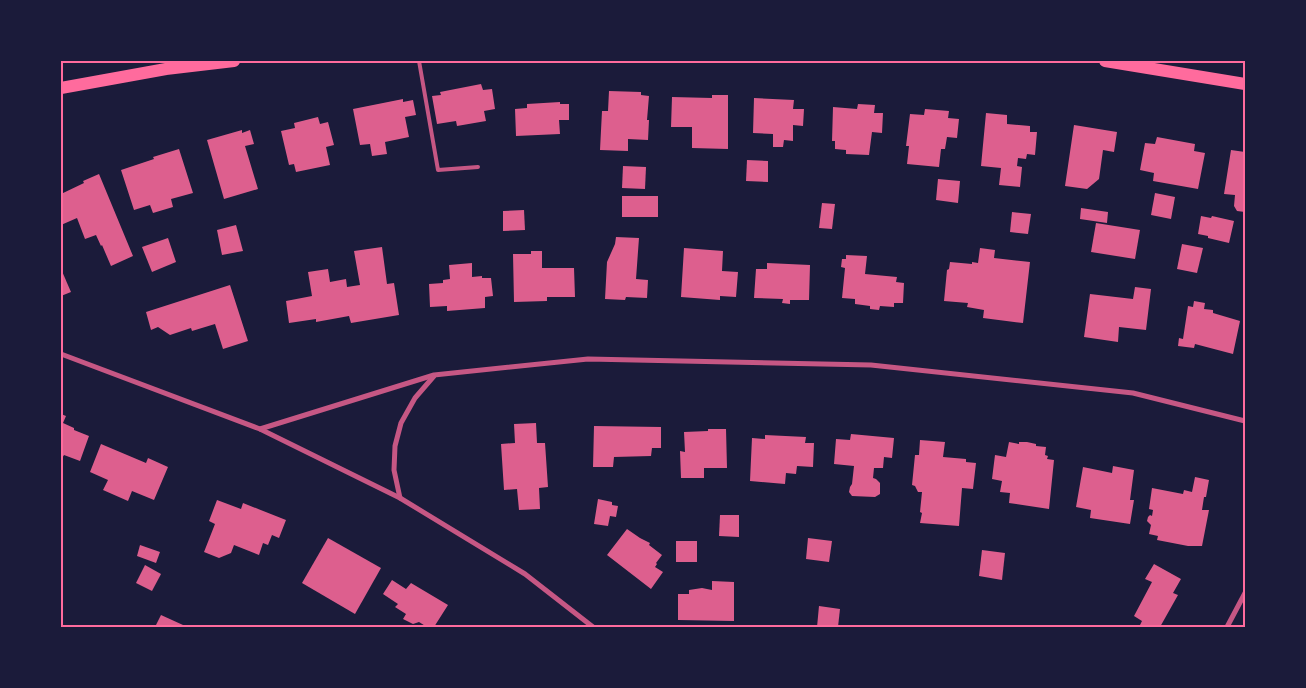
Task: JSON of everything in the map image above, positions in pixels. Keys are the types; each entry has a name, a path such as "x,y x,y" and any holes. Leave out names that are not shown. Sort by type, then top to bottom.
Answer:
{"main road":[{"path":"61,88 166,69 234,61"},
{"path":"1105,61 1245,84"}],"street":[{"path":"61,354 260,429 400,498 525,574 593,627"},
{"path":"260,429 434,375 588,359 870,364 1133,393 1245,420"},
{"path":"400,498 394,470 395,446 399,430 414,398 434,375"},
{"path":"1227,627 1245,594"}],"lane":[{"path":"419,61 438,170 478,167"}],"building":[{"path":"481,84 483,90 492,89 495,109 484,111 486,121 457,126 456,121 437,124 432,96 441,95 440,92"},
{"path":"609,91 641,92 641,95 649,96 648,140 628,139 628,151 600,150 602,111 608,111"},
{"path":"712,95 728,95 728,149 692,148 692,127 671,127 672,97 712,98"},
{"path":"754,98 794,100 793,109 804,109 803,126 793,125 793,141 784,140 783,147 773,147 773,134 753,133"},
{"path":"403,99 403,102 413,100 416,115 405,117 409,137 385,142 387,154 372,156 370,144 360,145 353,109"},
{"path":"560,102 560,104 569,104 569,120 559,120 560,134 516,136 515,109 527,108 527,104"},
{"path":"858,104 875,105 874,113 883,113 882,133 872,132 869,155 846,154 846,150 835,149 835,141 832,141 833,107 857,109"},
{"path":"925,109 949,111 948,118 959,119 957,138 947,137 945,149 941,149 939,167 907,164 909,146 906,146 910,114 924,115"},
{"path":"986,113 1007,115 1007,124 1030,126 1030,132 1037,132 1035,155 1027,154 1026,159 1018,158 1017,166 1022,167 1020,187 999,185 1001,168 981,166"},
{"path":"318,117 320,124 328,122 334,145 326,147 330,165 296,172 294,164 289,165 281,131 295,128 294,123"},
{"path":"1074,125 1117,132 1114,152 1103,150 1099,179 1087,189 1065,186"},
{"path":"242,130 242,133 250,130 254,144 245,146 258,189 224,199 207,140"},
{"path":"1157,137 1195,144 1194,151 1205,153 1198,189 1153,181 1154,173 1140,170 1145,143 1155,144"},
{"path":"179,149 193,193 171,199 173,207 153,213 150,205 134,210 121,170"},
{"path":"1231,150 1245,152 1245,212 1237,211 1234,206 1235,195 1224,194"},
{"path":"747,160 768,161 768,182 746,181"},
{"path":"623,166 646,167 645,189 622,188"},
{"path":"99,174 133,256 111,266 96,235 85,239 77,218 61,225 61,194"},
{"path":"938,179 960,181 958,203 936,200"},
{"path":"1155,193 1175,197 1171,219 1151,215"},
{"path":"622,196 658,196 658,217 622,217"},
{"path":"822,203 835,204 832,229 819,228"},
{"path":"1081,208 1108,212 1107,223 1080,219"},
{"path":"524,210 525,230 503,231 503,211"},
{"path":"1012,212 1031,214 1028,234 1010,232"},
{"path":"1201,216 1211,218 1212,216 1234,221 1229,243 1198,234"},
{"path":"1096,223 1140,230 1135,259 1091,252"},
{"path":"236,225 243,251 222,255 217,230"},
{"path":"616,237 639,238 636,279 648,280 647,298 605,299 607,262"},
{"path":"168,238 176,262 152,272 142,247"},
{"path":"1182,244 1203,248 1197,273 1177,269"},
{"path":"382,247 387,284 394,283 399,315 351,323 349,316 316,322 316,319 289,323 286,301 312,296 308,272 328,269 330,282 346,279 347,287 360,285 354,251"},
{"path":"684,248 723,251 722,271 738,272 736,297 720,296 720,300 681,297"},
{"path":"980,248 995,250 994,258 1030,262 1023,323 983,318 984,310 967,307 968,303 944,301 947,270 949,269 950,262 978,263"},
{"path":"531,251 542,251 542,268 574,268 575,297 547,297 547,301 514,302 513,254 531,254"},
{"path":"846,255 867,256 865,274 897,277 896,282 904,283 903,303 894,303 894,307 880,306 879,310 870,309 870,306 855,304 855,299 842,298 845,268 841,267 842,259 846,259"},
{"path":"472,263 472,277 482,276 482,278 491,278 493,296 485,297 485,308 447,311 447,306 430,307 429,284 443,283 443,280 450,279 449,265"},
{"path":"767,263 810,265 809,300 790,300 790,304 782,303 783,299 754,298 756,269 767,269"},
{"path":"61,269 71,292 61,296"},
{"path":"230,285 248,341 223,349 215,324 192,331 191,328 170,335 158,327 151,330 146,312"},
{"path":"1135,287 1151,289 1146,330 1119,327 1118,342 1084,337 1090,294 1133,299"},
{"path":"1194,301 1205,303 1204,309 1213,310 1213,313 1240,321 1233,354 1195,344 1194,348 1178,346 1179,338 1183,339 1188,306 1193,307"},
{"path":"61,414 66,416 63,423 89,436 80,461 64,455 61,460"},
{"path":"536,423 537,443 545,443 548,487 539,488 540,509 519,510 517,489 504,490 501,444 515,443 514,424"},
{"path":"594,426 661,427 661,448 652,448 651,456 614,457 613,467 593,467"},
{"path":"708,429 726,429 727,468 704,468 704,478 681,478 680,451 685,452 684,432 708,431"},
{"path":"851,434 894,438 892,458 884,457 883,468 874,468 873,478 880,483 880,494 875,497 852,496 849,492 854,466 834,464 836,439 850,440"},
{"path":"765,435 806,437 805,443 814,443 813,467 797,466 796,474 786,473 785,484 750,481 752,438 765,439"},
{"path":"920,440 945,442 943,457 966,459 966,462 976,463 973,489 962,488 959,526 920,523 922,492 918,492 915,486 912,485 915,455 919,455"},
{"path":"1009,442 1019,444 1019,442 1027,442 1036,444 1036,446 1046,447 1045,455 1048,456 1047,459 1054,460 1049,509 1009,503 1010,493 1000,492 1002,481 992,479 995,455 1006,457"},
{"path":"101,444 146,463 148,458 168,467 154,500 132,491 128,501 103,490 108,480 90,472"},
{"path":"1113,466 1134,470 1130,500 1134,500 1130,524 1090,518 1091,510 1076,507 1083,467 1112,473"},
{"path":"1195,477 1209,480 1202,510 1209,510 1202,546 1188,546 1157,540 1158,536 1149,534 1151,525 1147,521 1150,515 1152,516 1153,510 1149,509 1152,488 1183,494 1184,490 1192,492"},
{"path":"598,499 612,502 612,505 618,506 616,517 610,516 608,526 594,524"},
{"path":"217,500 241,509 243,503 286,520 279,538 272,535 268,545 263,543 259,555 234,545 231,553 219,558 204,552 215,524 209,521"},
{"path":"720,515 739,515 739,537 719,536"},
{"path":"627,529 650,543 649,545 662,555 655,567 663,572 651,589 607,555"},
{"path":"328,538 381,568 355,614 302,583"},
{"path":"808,538 832,541 829,562 806,559"},
{"path":"676,541 697,541 697,562 676,562"},
{"path":"140,545 160,552 156,563 137,556"},
{"path":"982,550 1005,553 1002,580 979,576"},
{"path":"1154,564 1181,579 1173,593 1178,595 1160,627 1139,627 1142,621 1134,616 1152,582 1145,579"},
{"path":"145,565 161,574 152,591 136,583"},
{"path":"392,580 406,589 411,583 448,605 434,627 427,627 419,622 413,624 403,619 406,614 395,607 398,604 383,594"},
{"path":"712,581 734,582 734,621 678,620 678,594 689,594 689,590 702,588 712,590"},
{"path":"819,606 840,609 838,627 817,627"},
{"path":"161,615 183,625 182,627 155,627"}]}
